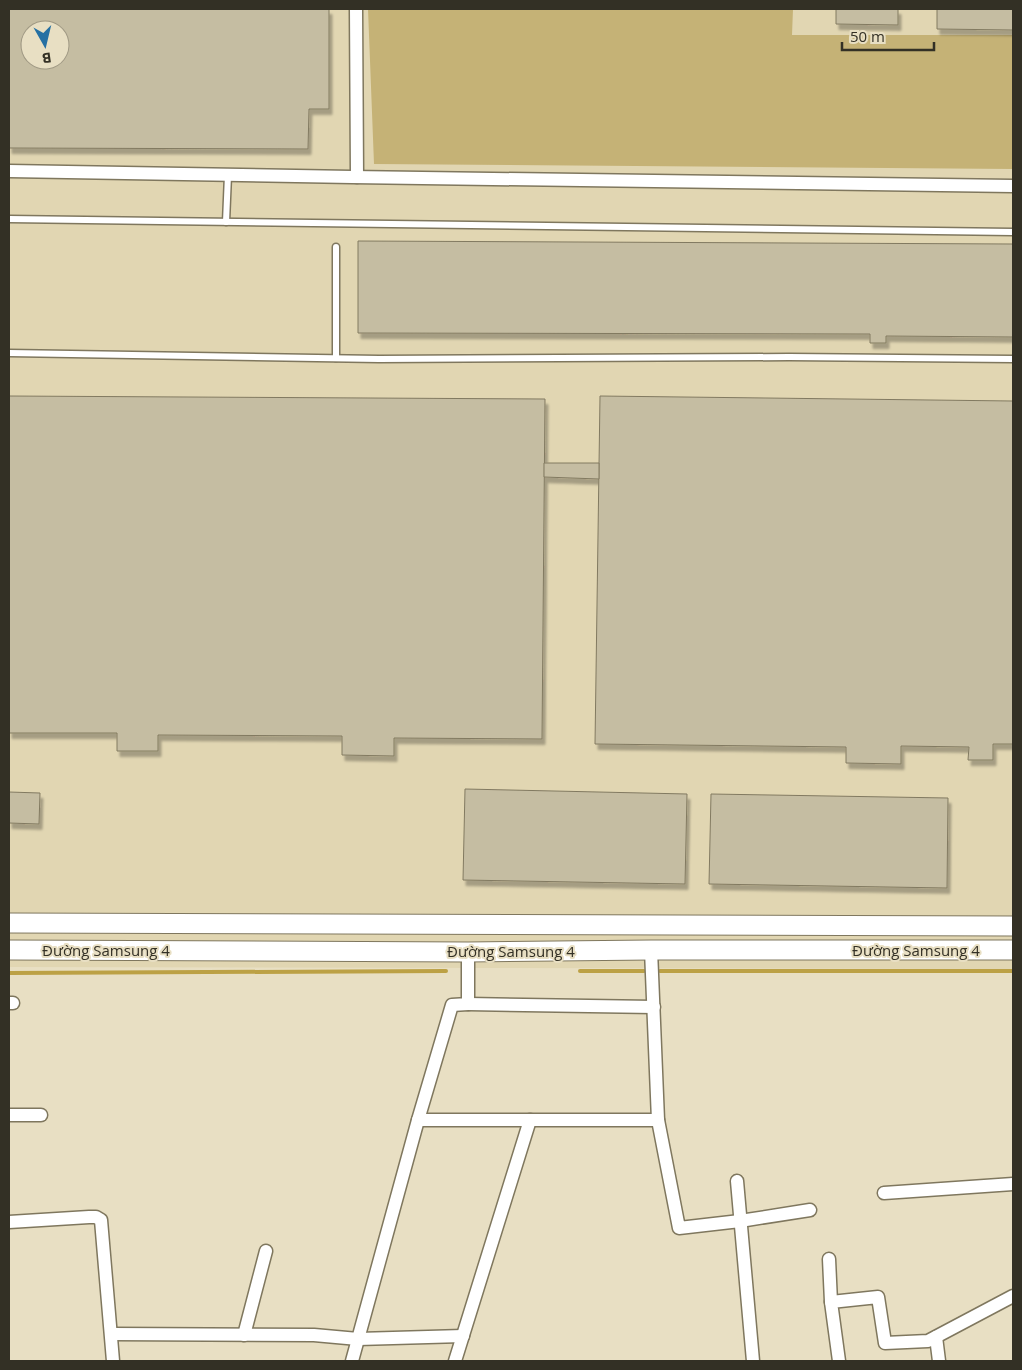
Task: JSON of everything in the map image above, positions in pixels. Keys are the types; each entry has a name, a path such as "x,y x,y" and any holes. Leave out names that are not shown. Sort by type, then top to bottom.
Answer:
{"main road":[{"name":"Đường Samsung 4","path":"9,923 1013,926"},
{"path":"366,951 367,924"},
{"path":"467,925 468,952"},
{"name":"Đường Samsung 4","path":"9,950 468,952 1013,950"}],"street":[{"path":"356,9 358,177"},
{"path":"9,170 228,175 1013,186"},
{"path":"651,950 658,1120 679,1228 810,1210"},
{"path":"468,952 468,1004"},
{"path":"352,1361 418,1120 452,1005 654,1007"},
{"path":"9,1115 41,1114"},
{"path":"418,1120 658,1120"},
{"path":"455,1361 530,1120"},
{"path":"737,1181 753,1361"},
{"path":"884,1193 1013,1184"},
{"path":"9,1222 89,1217 96,1217 101,1220 113,1361"},
{"path":"244,1335 266,1251"},
{"path":"830,1259 831,1302 839,1361"},
{"path":"831,1302 878,1297 885,1342 928,1341 1013,1296"},
{"path":"112,1334 314,1335 358,1338 463,1336"},
{"path":"936,1337 940,1361"}],"lane":[{"path":"226,222 228,175"},
{"path":"9,219 1013,232"},
{"path":"336,247 336,358"},
{"path":"9,354 336,358 789,357 1013,359"}],"shaded area":[{"path":"9,9 1013,9 1013,969 9,967"},
{"path":"368,9 793,9 792,35 1013,35 1013,169 374,164"}],"building":[{"path":"9,9 329,9 329,109 309,109 308,149 9,148"},
{"path":"836,9 898,9 898,25 836,24"},
{"path":"937,9 1013,9 1013,30 937,29"},
{"path":"358,241 1013,244 1013,337 886,336 886,343 870,343 870,334 358,333"},
{"path":"9,396 545,399 542,739 394,738 394,756 342,755 342,736 158,735 158,751 117,751 117,733 9,733"},
{"path":"600,396 1013,401 1013,744 993,744 993,760 968,760 969,747 901,746 901,764 846,763 846,747 595,744"},
{"path":"544,463 599,463 599,479 544,477"},
{"path":"465,789 687,794 685,884 463,880"},
{"path":"9,792 40,793 39,824 9,823"},
{"path":"711,794 948,798 947,888 709,884"}],"waterway":[{"path":"9,973 446,971"},
{"path":"580,971 644,971"},
{"path":"660,971 1013,971"}]}
